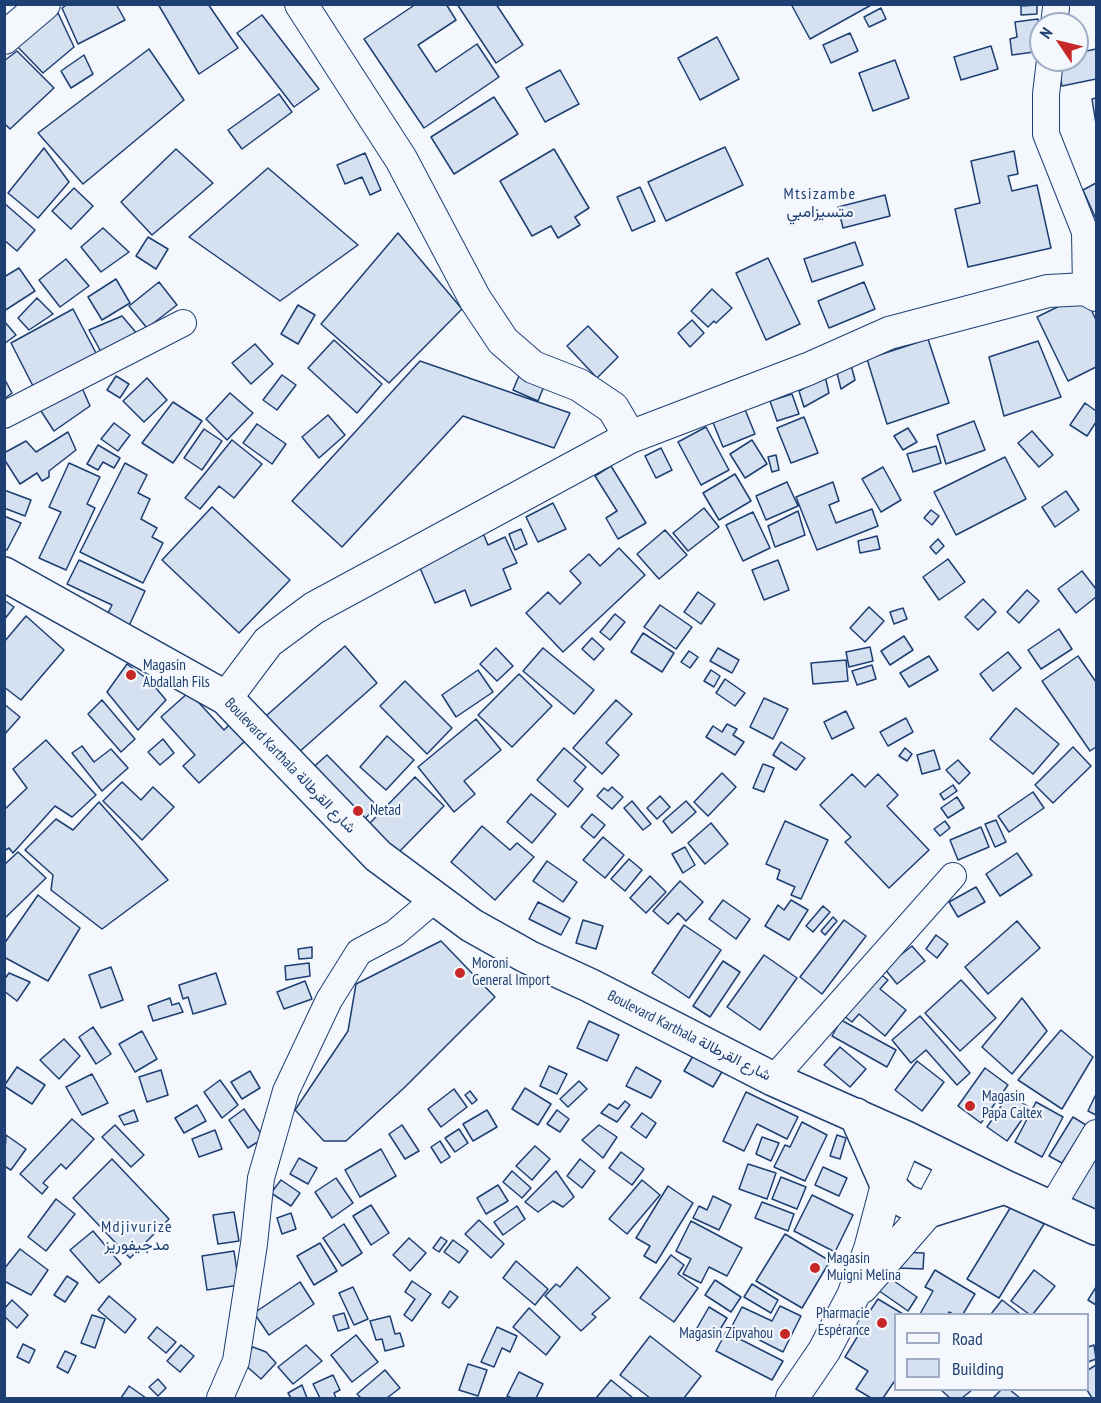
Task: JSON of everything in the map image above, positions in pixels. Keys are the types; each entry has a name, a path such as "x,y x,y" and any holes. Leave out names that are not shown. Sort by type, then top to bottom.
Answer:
{"main road":[{"name":"Boulevard Karthala شارع القرطالة","path":"4,574 226,698 378,856 471,925 528,957 589,985 773,1079 906,1138 1005,1188 1096,1228"},
{"path":"856,1115 887,1185 905,1201 928,1211 1005,1188"}],"street":[{"path":"4,38 44,4"},
{"path":"301,4 401,159 476,299 502,341 533,367 579,385 613,408 630,437"},
{"path":"226,698 268,642 314,608 630,437 808,369 889,333 1048,291 1091,292 1085,232 1046,134 1049,72"},
{"path":"4,415 183,323"},
{"path":"773,1079 953,876"},
{"path":"220,1398 236,1361 254,1244 261,1178 286,1091 328,1000 359,952 395,933 435,899"},
{"path":"1051,1208 1096,1134"},
{"path":"792,1398 824,1351 854,1296 870,1249 887,1185 906,1138"},
{"path":"854,1296 928,1211 954,1163"}],"building":[{"path":"68,4 116,4 125,20 78,44 62,8"},
{"path":"158,4 208,4 238,48 199,74"},
{"path":"416,4 446,4 456,20 418,45 436,72 477,44 499,77 424,128 364,39"},
{"path":"457,4 496,4 523,45 496,63"},
{"path":"791,4 873,4 810,39"},
{"path":"1037,5 1037,12 1021,15 1021,6"},
{"path":"881,8 886,19 869,27 864,17"},
{"path":"58,13 74,47 43,73 13,42"},
{"path":"262,15 319,89 294,107 237,33"},
{"path":"1029,20 1029,53 1012,55 1010,39 1017,37 1015,22"},
{"path":"850,33 858,51 831,63 823,45"},
{"path":"717,37 739,79 700,100 678,58"},
{"path":"991,46 998,69 961,80 954,57"},
{"path":"149,49 184,100 83,184 38,133"},
{"path":"1096,49 1096,79 1062,86 1059,72 1089,72 1089,50"},
{"path":"17,51 54,88 10,129 4,123 4,61"},
{"path":"84,55 93,74 71,88 61,71"},
{"path":"895,60 909,98 873,111 859,73"},
{"path":"560,70 579,104 545,122 526,88"},
{"path":"279,94 292,112 242,149 228,130"},
{"path":"494,97 518,134 454,174 431,137"},
{"path":"1096,98 1096,124 1092,99"},
{"path":"725,147 743,185 666,221 648,182"},
{"path":"44,148 69,182 38,218 8,193"},
{"path":"176,149 213,183 152,235 121,202"},
{"path":"554,149 589,208 575,217 580,225 558,238 551,226 532,236 500,181"},
{"path":"1014,151 1018,174 1008,176 1012,191 1037,185 1051,248 968,267 955,209 980,203 971,161"},
{"path":"365,153 381,190 370,195 362,177 345,184 337,165"},
{"path":"268,168 358,245 280,301 189,237"},
{"path":"1096,183 1096,219 1083,190"},
{"path":"640,187 655,221 632,231 617,197"},
{"path":"74,188 93,206 71,229 52,211"},
{"path":"885,195 890,216 843,228 838,207"},
{"path":"4,203 35,230 17,251 4,240"},
{"path":"103,228 129,252 101,272 81,247"},
{"path":"398,233 462,309 389,383 321,324"},
{"path":"148,237 168,249 156,269 136,256"},
{"path":"855,242 863,265 812,282 804,259"},
{"path":"768,258 800,324 766,340 736,273"},
{"path":"66,259 89,286 60,307 39,280"},
{"path":"19,268 35,291 4,311 4,277"},
{"path":"116,279 130,303 102,320 88,297"},
{"path":"159,282 177,305 147,328 129,306"},
{"path":"864,282 875,309 829,328 818,301"},
{"path":"712,289 732,308 716,323 714,321 708,327 691,311"},
{"path":"1084,294 1096,320 1096,367 1068,381 1037,317"},
{"path":"37,298 53,314 29,330 18,318"},
{"path":"298,305 315,315 298,344 281,334"},
{"path":"73,309 97,355 34,388 11,343"},
{"path":"122,316 139,336 105,359 89,330"},
{"path":"692,320 704,333 690,347 678,333"},
{"path":"4,321 16,335 4,344"},
{"path":"588,326 618,357 597,378 567,346"},
{"path":"928,339 949,403 887,424 867,359"},
{"path":"334,340 382,384 357,413 308,368"},
{"path":"1038,341 1061,397 1004,416 989,357"},
{"path":"255,344 273,364 251,384 232,363"},
{"path":"420,361 570,413 554,448 463,416 342,547 292,501"},
{"path":"851,365 855,380 841,389 836,369"},
{"path":"521,371 546,381 538,401 513,390"},
{"path":"282,375 296,385 277,410 263,400"},
{"path":"116,376 129,384 120,398 107,390"},
{"path":"825,376 829,393 804,407 799,391"},
{"path":"4,378 12,393 4,399"},
{"path":"147,378 167,400 144,422 123,401"},
{"path":"79,381 90,406 54,431 39,408"},
{"path":"230,393 253,413 227,440 206,419"},
{"path":"792,394 799,414 777,421 770,401"},
{"path":"173,402 202,421 173,463 142,443"},
{"path":"1085,403 1096,411 1096,422 1087,436 1070,425"},
{"path":"744,407 755,434 723,447 712,420"},
{"path":"328,415 345,435 319,458 302,437"},
{"path":"804,417 818,453 791,463 777,428"},
{"path":"974,421 985,450 946,464 937,435"},
{"path":"114,423 130,435 118,451 101,439"},
{"path":"257,424 286,444 272,464 243,443"},
{"path":"706,427 729,470 701,485 678,442"},
{"path":"908,428 917,442 903,450 894,436"},
{"path":"204,429 222,441 202,470 184,458"},
{"path":"1032,431 1053,455 1039,467 1018,443"},
{"path":"68,432 76,450 49,471 49,477 42,481 37,473 20,484 4,459 4,453 26,441 36,452"},
{"path":"232,440 262,464 234,498 219,486 200,509 185,498"},
{"path":"752,440 767,464 745,478 730,454"},
{"path":"98,445 120,458 114,468 103,462 98,470 87,464"},
{"path":"936,446 941,463 913,472 907,454"},
{"path":"661,448 672,470 656,478 645,456"},
{"path":"776,455 779,470 772,472 768,457"},
{"path":"1005,457 1026,499 956,535 934,492"},
{"path":"69,463 100,477 87,504 95,508 66,570 39,558 61,512 49,507"},
{"path":"125,463 147,475 138,493 150,499 141,519 157,528 152,537 163,543 143,583 80,552"},
{"path":"611,466 646,523 618,539 606,518 617,511 595,476"},
{"path":"883,467 901,500 881,512 862,479"},
{"path":"735,474 751,501 719,520 703,493"},
{"path":"787,482 798,506 766,520 756,496"},
{"path":"833,482 839,501 829,505 836,523 872,509 878,526 817,550 796,497"},
{"path":"4,490 31,500 25,516 4,508"},
{"path":"1066,491 1079,510 1055,527 1042,507"},
{"path":"553,503 566,529 538,542 526,517"},
{"path":"212,507 290,580 239,633 162,560"},
{"path":"704,508 719,527 688,551 673,533"},
{"path":"931,510 939,516 932,525 924,518"},
{"path":"798,511 805,535 775,547 768,526"},
{"path":"753,512 770,548 743,561 726,525"},
{"path":"4,516 21,523 7,550 4,549"},
{"path":"521,529 527,544 515,550 509,534"},
{"path":"665,530 687,555 659,579 637,554"},
{"path":"483,533 488,545 505,537 517,563 503,569 511,589 471,606 465,590 435,603 417,561"},
{"path":"877,536 880,549 860,553 858,541"},
{"path":"938,539 944,546 936,554 930,547"},
{"path":"619,548 645,575 563,652 526,613 548,592 560,604 581,583 570,571 589,554 600,566"},
{"path":"948,559 965,582 939,600 923,577"},
{"path":"79,560 145,591 129,626 107,615 112,605 67,584"},
{"path":"778,560 789,590 764,600 752,570"},
{"path":"1082,571 1096,589 1096,597 1076,613 1058,589"},
{"path":"1027,590 1039,601 1019,623 1007,612"},
{"path":"698,592 715,604 701,624 684,612"},
{"path":"983,599 996,612 978,630 965,617"},
{"path":"4,600 14,607 4,620"},
{"path":"660,605 692,627 676,649 644,627"},
{"path":"869,607 884,621 865,642 850,628"},
{"path":"903,608 907,619 894,624 890,612"},
{"path":"615,614 625,622 610,640 600,632"},
{"path":"26,616 64,650 21,700 4,687 4,642"},
{"path":"1059,629 1072,649 1041,669 1028,650"},
{"path":"643,633 674,653 662,672 631,652"},
{"path":"904,636 913,650 890,665 881,651"},
{"path":"592,638 604,649 594,660 582,649"},
{"path":"345,646 377,683 298,753 266,716"},
{"path":"870,647 873,661 849,667 846,652"},
{"path":"496,648 513,666 497,681 480,664"},
{"path":"543,648 594,690 574,714 523,671"},
{"path":"718,648 739,660 732,673 710,661"},
{"path":"689,651 698,657 690,668 681,662"},
{"path":"1008,652 1021,668 993,691 980,674"},
{"path":"929,656 938,670 909,687 900,673"},
{"path":"1078,656 1096,682 1096,747 1090,751 1042,681"},
{"path":"846,660 848,681 813,684 811,663"},
{"path":"127,664 150,681 166,700 138,730 107,692"},
{"path":"872,665 876,679 857,685 852,671"},
{"path":"478,670 493,692 456,717 442,695"},
{"path":"711,670 720,676 714,687 704,681"},
{"path":"519,674 552,706 512,747 478,715"},
{"path":"725,679 745,693 735,706 716,693"},
{"path":"405,681 452,728 427,754 380,706"},
{"path":"189,692 224,730 230,724 245,741 199,783 183,766 195,755 161,717"},
{"path":"764,698 788,709 773,739 750,727"},
{"path":"102,700 135,739 121,752 88,714"},
{"path":"616,700 632,714 606,743 619,755 602,774 573,748"},
{"path":"4,704 20,717 4,735"},
{"path":"1016,708 1059,744 1033,774 990,739"},
{"path":"846,711 854,728 832,739 824,722"},
{"path":"906,718 913,732 888,746 880,732"},
{"path":"476,719 501,750 464,781 475,794 454,812 418,767"},
{"path":"727,724 737,729 733,735 744,742 735,755 706,737 713,726 722,732"},
{"path":"387,736 414,760 386,790 360,767"},
{"path":"163,739 174,753 160,765 148,752"},
{"path":"46,740 96,795 72,817 55,806 13,853 9,848 4,851 4,810 27,788 13,769"},
{"path":"781,742 805,758 796,770 773,755"},
{"path":"82,746 94,762 111,749 128,768 102,791 72,753"},
{"path":"1073,747 1091,766 1053,803 1035,785"},
{"path":"564,748 586,767 574,781 583,789 568,807 537,780"},
{"path":"905,748 912,754 907,761 899,756"},
{"path":"934,750 940,769 922,774 917,755"},
{"path":"327,755 377,806 360,824 310,770"},
{"path":"958,760 970,773 959,784 946,770"},
{"path":"763,764 774,768 764,792 753,788"},
{"path":"722,773 736,787 708,816 694,802"},
{"path":"852,774 865,787 878,774 898,795 887,806 929,850 889,888 845,842 851,837 820,805"},
{"path":"415,777 444,806 398,853 369,824"},
{"path":"122,782 141,800 153,787 174,807 142,840 103,801"},
{"path":"953,785 957,791 944,800 940,794"},
{"path":"612,787 623,797 612,809 597,796 604,788 608,791"},
{"path":"1033,792 1044,808 1009,832 998,816"},
{"path":"531,794 556,814 532,843 507,822"},
{"path":"660,796 670,807 657,819 647,808"},
{"path":"957,797 964,808 948,818 941,808"},
{"path":"632,801 651,824 643,830 624,808"},
{"path":"686,801 696,812 672,833 663,821"},
{"path":"99,802 168,880 102,929 51,890 53,875 25,850 56,819 73,830"},
{"path":"592,814 605,825 594,838 581,827"},
{"path":"996,820 1006,842 995,847 985,824"},
{"path":"785,821 828,840 801,899 791,895 795,887 777,879 780,870 766,864"},
{"path":"945,821 950,828 940,836 934,829"},
{"path":"711,823 728,844 705,864 688,843"},
{"path":"482,826 510,850 517,843 534,857 495,900 451,862"},
{"path":"981,827 989,847 958,860 950,840"},
{"path":"603,837 624,855 605,878 583,860"},
{"path":"685,847 695,865 683,873 672,854"},
{"path":"18,852 46,878 4,919 4,865"},
{"path":"1017,853 1032,875 1000,896 986,874"},
{"path":"629,859 642,870 625,891 611,879"},
{"path":"547,861 577,882 563,902 533,881"},
{"path":"650,876 666,892 646,913 630,898"},
{"path":"680,881 703,902 686,921 678,913 668,924 653,911"},
{"path":"976,887 985,902 958,917 949,902"},
{"path":"38,895 80,928 48,981 4,957 4,944"},
{"path":"723,900 750,919 736,939 709,919"},
{"path":"791,900 808,910 789,940 765,926 778,905 784,910"},
{"path":"538,902 570,918 561,935 529,919"},
{"path":"823,906 830,912 813,932 806,926"},
{"path":"833,917 837,921 825,935 821,931"},
{"path":"583,920 603,926 596,949 576,943"},
{"path":"844,920 866,936 822,994 800,977"},
{"path":"1017,921 1040,948 988,994 965,967"},
{"path":"684,925 721,950 689,998 652,973"},
{"path":"936,935 948,944 937,958 926,949"},
{"path":"441,941 495,997 405,1087 346,1141 324,1141 295,1110 348,1031 356,984"},
{"path":"912,946 925,961 897,984 884,968"},
{"path":"312,947 312,958 299,959 298,949"},
{"path":"764,955 797,978 760,1030 727,1007"},
{"path":"723,961 740,972 710,1017 693,1006"},
{"path":"309,963 310,976 286,980 285,966"},
{"path":"111,967 123,1000 101,1008 89,975"},
{"path":"9,973 30,982 17,1001 4,991 4,980"},
{"path":"216,973 226,1004 193,1014 188,997 183,999 179,985"},
{"path":"879,973 888,980 880,989 906,1010 885,1036 859,1014 852,1022 844,1016"},
{"path":"961,980 996,1018 960,1051 925,1013"},
{"path":"305,981 312,999 284,1009 277,992"},
{"path":"170,998 172,1005 179,1003 183,1012 153,1021 148,1006"},
{"path":"1022,998 1047,1031 1012,1074 982,1047"},
{"path":"920,1016 970,1073 957,1085 926,1050 911,1063 892,1040"},
{"path":"841,1020 896,1050 887,1067 832,1036"},
{"path":"589,1021 619,1035 607,1061 577,1048"},
{"path":"93,1027 111,1054 96,1064 79,1037"},
{"path":"1061,1030 1093,1057 1062,1109 1018,1080"},
{"path":"142,1031 157,1059 135,1072 119,1044"},
{"path":"64,1039 80,1056 59,1079 40,1060"},
{"path":"840,1047 866,1069 850,1087 824,1065"},
{"path":"693,1056 723,1070 713,1087 684,1071"},
{"path":"917,1061 944,1082 922,1111 895,1090"},
{"path":"549,1066 567,1074 557,1094 540,1086"},
{"path":"17,1067 45,1085 32,1104 4,1086"},
{"path":"636,1067 661,1081 651,1098 626,1086"},
{"path":"985,1068 1008,1085 981,1123 958,1106"},
{"path":"161,1070 168,1095 147,1102 139,1077"},
{"path":"250,1071 260,1088 242,1099 231,1082"},
{"path":"92,1074 108,1103 82,1115 66,1087"},
{"path":"220,1080 238,1105 222,1118 204,1092"},
{"path":"579,1081 587,1089 568,1107 560,1099"},
{"path":"525,1088 551,1104 538,1125 512,1109"},
{"path":"454,1089 467,1107 441,1127 428,1109"},
{"path":"470,1091 477,1100 472,1104 465,1095"},
{"path":"746,1092 798,1117 787,1139 757,1124 744,1151 723,1141"},
{"path":"1009,1094 1030,1108 1007,1141 987,1127"},
{"path":"1096,1094 1096,1115 1088,1111"},
{"path":"625,1101 630,1105 617,1122 601,1113 609,1104 618,1109"},
{"path":"1036,1102 1063,1117 1042,1157 1015,1142"},
{"path":"197,1105 206,1121 184,1133 175,1118"},
{"path":"244,1109 264,1138 248,1148 229,1120"},
{"path":"134,1110 138,1121 124,1125 119,1116"},
{"path":"487,1110 497,1127 473,1141 463,1124"},
{"path":"557,1110 569,1119 560,1132 547,1124"},
{"path":"642,1113 656,1123 646,1138 631,1127"},
{"path":"1073,1117 1086,1125 1062,1163 1049,1156"},
{"path":"72,1119 94,1139 66,1169 61,1164 43,1183 48,1187 42,1194 20,1174"},
{"path":"802,1122 827,1135 805,1181 774,1167 785,1145 790,1147"},
{"path":"115,1125 144,1155 131,1167 102,1137"},
{"path":"402,1125 419,1151 405,1159 389,1134"},
{"path":"599,1125 617,1137 603,1158 582,1140"},
{"path":"459,1129 468,1143 455,1152 445,1138"},
{"path":"215,1130 222,1149 199,1157 192,1139"},
{"path":"6,1135 26,1149 11,1170 4,1166"},
{"path":"837,1135 846,1138 840,1159 830,1156"},
{"path":"762,1137 779,1143 771,1161 756,1154"},
{"path":"440,1141 450,1157 441,1163 431,1147"},
{"path":"535,1146 550,1159 532,1180 516,1166"},
{"path":"381,1149 396,1176 360,1197 345,1170"},
{"path":"621,1152 644,1169 632,1185 609,1168"},
{"path":"1090,1157 1096,1161 1096,1218 1065,1201"},
{"path":"299,1158 317,1168 308,1184 290,1174"},
{"path":"112,1159 169,1219 130,1258 73,1198"},
{"path":"580,1159 595,1171 582,1188 567,1176"},
{"path":"748,1164 776,1173 767,1199 739,1189"},
{"path":"823,1167 847,1178 839,1196 815,1185"},
{"path":"512,1171 531,1188 522,1198 503,1182"},
{"path":"556,1171 574,1197 563,1207 553,1201 538,1212 525,1202"},
{"path":"781,1177 806,1187 797,1209 772,1199"},
{"path":"336,1178 353,1203 332,1218 315,1192"},
{"path":"281,1180 300,1193 291,1206 271,1193"},
{"path":"642,1180 660,1195 627,1234 609,1219"},
{"path":"498,1185 508,1201 486,1214 477,1198"},
{"path":"668,1186 693,1203 656,1263 644,1256 650,1246 636,1238"},
{"path":"812,1195 853,1215 835,1252 794,1231"},
{"path":"713,1196 731,1205 719,1230 693,1218 699,1206 707,1210"},
{"path":"56,1199 75,1214 46,1251 28,1237"},
{"path":"762,1202 794,1214 788,1231 755,1218"},
{"path":"371,1205 389,1233 371,1245 353,1216"},
{"path":"1012,1205 1044,1224 999,1298 967,1279"},
{"path":"517,1206 525,1219 503,1235 494,1222"},
{"path":"234,1212 239,1241 218,1244 213,1215"},
{"path":"291,1213 296,1229 282,1234 277,1218"},
{"path":"479,1220 504,1244 491,1258 465,1234"},
{"path":"691,1221 742,1248 727,1276 709,1267 701,1283 683,1274 691,1259 676,1251"},
{"path":"344,1224 362,1253 342,1266 323,1238"},
{"path":"93,1231 121,1264 99,1283 70,1250"},
{"path":"785,1234 830,1261 802,1308 756,1281"},
{"path":"441,1237 447,1241 439,1252 433,1248"},
{"path":"409,1238 426,1253 410,1271 393,1255"},
{"path":"453,1240 468,1251 459,1263 444,1252"},
{"path":"320,1243 337,1271 314,1285 297,1256"},
{"path":"20,1249 48,1270 31,1295 4,1281 4,1269"},
{"path":"234,1251 239,1285 207,1290 202,1256"},
{"path":"898,1252 924,1253 923,1269 898,1268"},
{"path":"671,1255 684,1265 678,1274 698,1288 674,1322 640,1298"},
{"path":"516,1261 548,1289 535,1305 503,1278"},
{"path":"577,1267 610,1298 592,1314 596,1317 581,1331 545,1296 556,1284 560,1287"},
{"path":"935,1270 975,1294 964,1313 921,1313 933,1291 925,1287"},
{"path":"1034,1270 1055,1286 1034,1313 1028,1313 1011,1301"},
{"path":"884,1274 917,1297 908,1311 875,1288"},
{"path":"67,1276 78,1283 65,1302 54,1295"},
{"path":"715,1280 741,1297 731,1312 705,1295"},
{"path":"412,1281 431,1294 412,1321 404,1315 415,1299 405,1292"},
{"path":"300,1282 314,1304 269,1335 254,1313"},
{"path":"752,1284 778,1300 771,1313 744,1297"},
{"path":"353,1287 368,1319 354,1325 339,1293"},
{"path":"1096,1287 1096,1305 1088,1300"},
{"path":"450,1291 458,1297 449,1308 442,1303"},
{"path":"109,1296 136,1319 125,1333 98,1310"},
{"path":"878,1299 901,1313 894,1313 894,1382 883,1398 871,1398 856,1389 868,1371 845,1357 859,1334 846,1326 859,1304 870,1311"},
{"path":"12,1300 28,1315 17,1328 4,1316 4,1309"},
{"path":"1002,1300 1019,1313 992,1313"},
{"path":"780,1306 801,1316 783,1352 732,1326 742,1307 772,1321"},
{"path":"709,1307 727,1318 715,1338 697,1328"},
{"path":"529,1308 560,1337 546,1355 513,1327"},
{"path":"344,1313 349,1328 338,1331 333,1316"},
{"path":"92,1315 105,1319 95,1348 81,1343"},
{"path":"390,1316 395,1334 400,1333 404,1346 385,1351 382,1339 376,1340 370,1321"},
{"path":"157,1327 176,1342 166,1353 148,1338"},
{"path":"497,1327 517,1336 510,1352 502,1348 494,1367 481,1362"},
{"path":"726,1332 783,1361 772,1380 716,1351"},
{"path":"356,1335 378,1362 352,1382 331,1355"},
{"path":"650,1336 701,1376 684,1398 650,1398 620,1375"},
{"path":"23,1344 35,1350 29,1363 17,1357"},
{"path":"181,1345 194,1356 180,1372 167,1361"},
{"path":"306,1345 322,1361 293,1384 278,1367"},
{"path":"1094,1345 1096,1359 1089,1362 1089,1347"},
{"path":"253,1347 266,1352 276,1363 261,1379 244,1364 247,1354"},
{"path":"65,1351 76,1356 68,1373 57,1367"},
{"path":"468,1364 487,1370 478,1396 459,1390"},
{"path":"1096,1365 1096,1398 1092,1398 1088,1391 1089,1369"},
{"path":"385,1370 400,1388 387,1398 361,1398 357,1394"},
{"path":"519,1372 543,1384 536,1398 507,1396"},
{"path":"333,1375 340,1390 334,1393 336,1398 320,1398 313,1384"},
{"path":"158,1379 166,1388 158,1396 149,1387"},
{"path":"611,1380 633,1398 596,1398"},
{"path":"302,1385 307,1398 291,1398 288,1393"},
{"path":"129,1386 146,1398 121,1398"},
{"path":"942,1391 971,1391 962,1398 950,1398"},
{"path":"1000,1391 1011,1391 1020,1398 993,1398"}],"place":[{"name":"Magasin Abdallah Fils","path":"131,675"},
{"name":"Netad","path":"358,811"},
{"name":"Moroni General Import","path":"460,973"},
{"name":"Magasin Papa Caltex","path":"970,1106"},
{"name":"Magasin Muigni Melina","path":"815,1268"},
{"name":"Pharmacie Espérance","path":"882,1323"},
{"name":"Magasin Zipvahou","path":"785,1334"}],"district":[{"name":"Mtsizambe متسيزامبي","path":"820,203"},
{"name":"Mdjivurize مدجيفوريز","path":"137,1236"}]}
